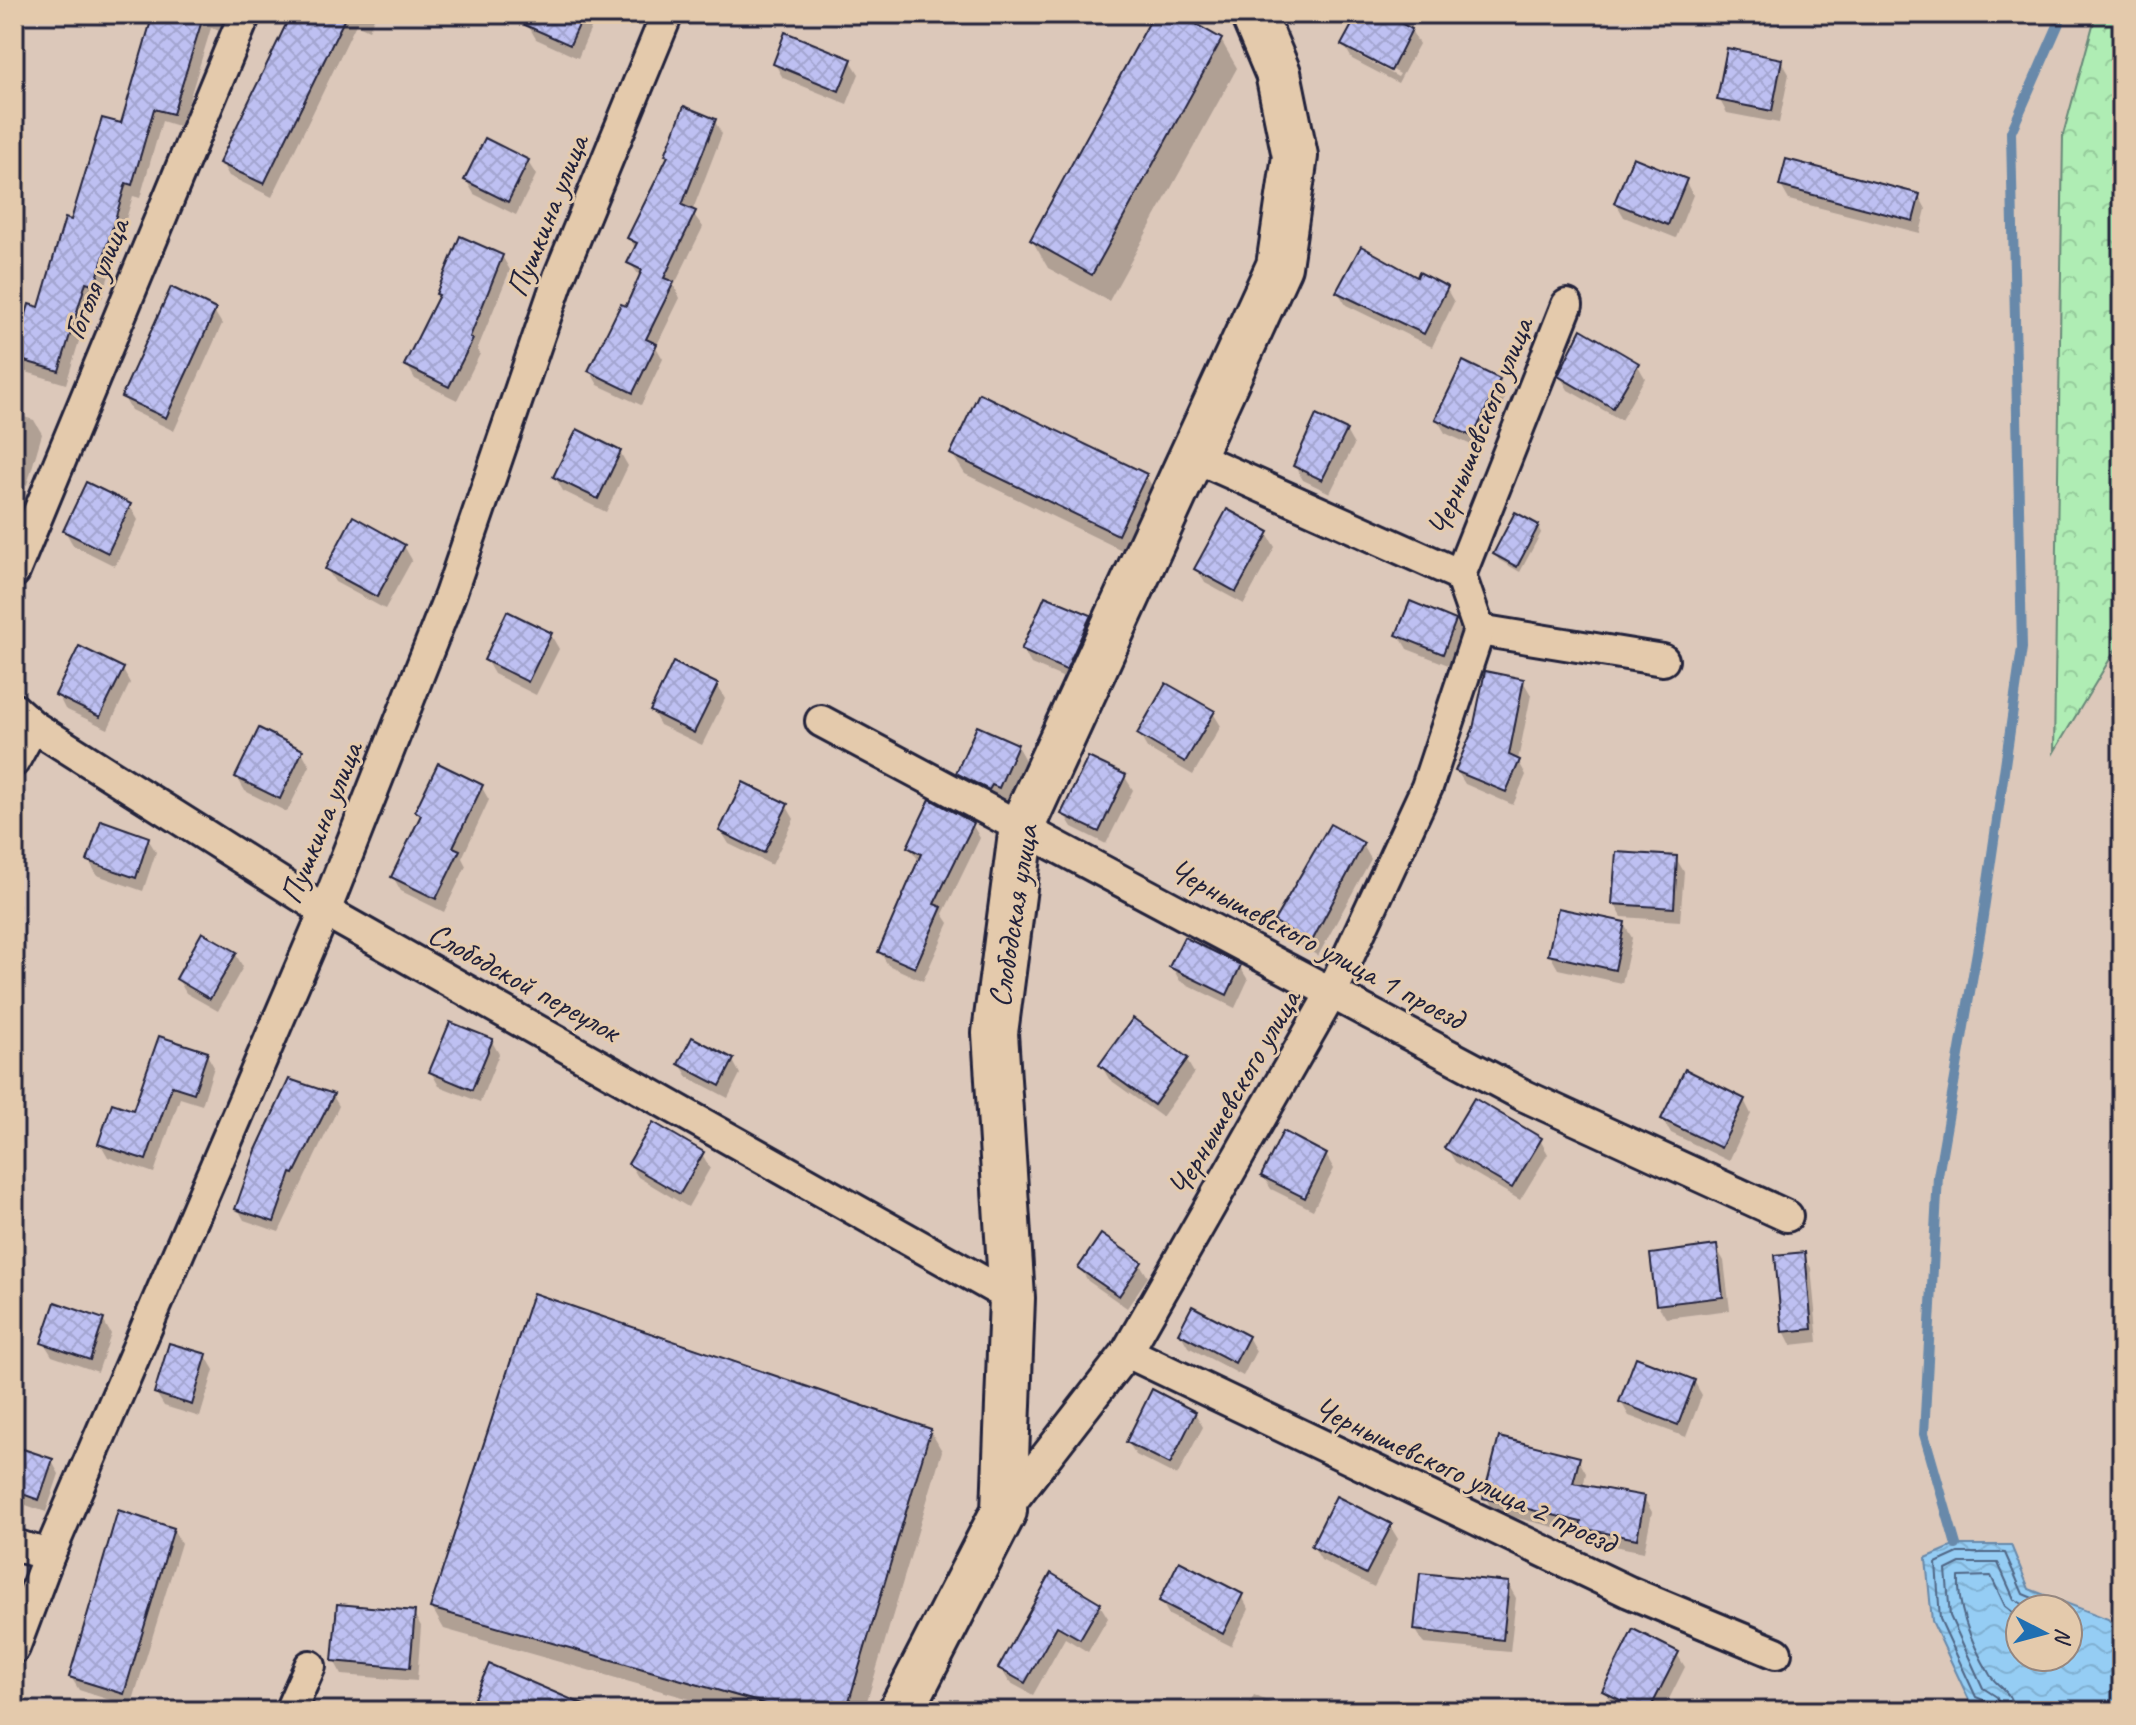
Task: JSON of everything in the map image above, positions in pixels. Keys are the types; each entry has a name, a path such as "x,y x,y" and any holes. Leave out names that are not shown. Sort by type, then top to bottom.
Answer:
{"street":[{"name":"Гоголя улица","path":"14,572 245,14"},
{"name":"Пушкина улица","path":"14,1648 49,1555 325,911 450,595 559,277 667,14"},
{"name":"Слободская улица","path":"912,1708 1004,1511 1012,1298 995,1033 1022,826 1279,266 1295,156 1278,73 1253,14"},
{"name":"Чернышевского улица","path":"1004,1511 1127,1352 1331,994 1427,787 1479,630 1460,575 1567,305"},
{"name":"Чернышевского улица","path":"1193,456 1460,575"},
{"path":"1479,630 1663,660"},
{"name":"Слободской переулок","path":"24,717 325,911 1012,1298"},
{"path":"14,761 24,717"},
{"name":"Чернышевского улица 1 проезд","path":"821,721 1525,1096 1787,1216"},
{"name":"Чернышевского улица 2 проезд","path":"1127,1352 1629,1592 1776,1653"},
{"path":"14,1545 49,1555"},
{"path":"290,1711 310,1666"}],"green space":[{"path":"2096,14 2122,14 2122,639 2054,752 2063,135"}],"water":[{"path":"1956,1545 2011,1545 2029,1589 2040,1593 2004,1593 2004,1673 2084,1673 2084,1610 2108,1619 2122,1633 2122,1711 2016,1711 1972,1706 1932,1621 1926,1558"}],"building":[{"path":"153,14 204,14 173,114 154,109 132,185 126,183 95,285 86,282 59,371 14,358 29,304 39,307 65,218 71,220 102,118 121,123"},
{"path":"291,14 347,14 264,184 219,163"},
{"path":"500,14 584,14 570,45"},
{"path":"1154,14 1178,14 1222,39 1092,275 1030,240"},
{"path":"1358,14 1384,14 1412,29 1391,71 1341,45"},
{"path":"785,32 852,59 839,91 773,64"},
{"path":"1727,48 1782,59 1772,111 1717,100"},
{"path":"684,106 716,119 682,205 696,211 664,278 674,282 646,339 657,344 633,393 588,371 621,304 626,306 642,270 627,263 637,243 627,238 668,156 665,155"},
{"path":"485,138 529,160 508,202 464,180"},
{"path":"1633,157 1687,179 1668,225 1614,203"},
{"path":"1786,159 1920,194 1913,221 1779,186"},
{"path":"460,236 503,255 470,337 473,339 449,387 404,365 439,295 436,294"},
{"path":"1361,246 1417,277 1419,272 1448,287 1424,334 1336,292"},
{"path":"171,287 216,309 166,418 121,397"},
{"path":"1581,329 1639,363 1613,408 1558,376"},
{"path":"1463,361 1500,379 1473,437 1435,419"},
{"path":"979,393 1147,474 1118,535 950,454"},
{"path":"1316,415 1347,430 1322,480 1293,466"},
{"path":"577,429 621,451 598,499 553,477"},
{"path":"86,482 131,504 108,553 63,531"},
{"path":"1227,509 1269,532 1236,592 1194,569"},
{"path":"1515,512 1539,525 1517,567 1493,554"},
{"path":"353,516 405,545 377,597 325,569"},
{"path":"1045,596 1091,615 1066,670 1021,650"},
{"path":"1410,601 1456,620 1443,654 1396,635"},
{"path":"507,611 552,633 528,682 484,660"},
{"path":"79,646 124,668 100,717 55,695"},
{"path":"673,662 718,684 694,733 650,711"},
{"path":"1485,671 1524,679 1509,755 1520,760 1506,792 1455,771 1473,729"},
{"path":"1166,683 1215,711 1185,762 1137,734"},
{"path":"977,726 1018,744 999,788 992,785 989,790 956,773"},
{"path":"259,728 303,750 280,799 235,777"},
{"path":"1088,757 1126,775 1099,832 1061,814"},
{"path":"438,763 483,785 453,847 460,850 436,899 391,877 421,815 415,811"},
{"path":"743,782 788,804 764,853 719,831"},
{"path":"930,799 974,823 934,904 942,907 915,968 878,952 921,854 907,847"},
{"path":"101,820 149,837 136,878 87,861"},
{"path":"1330,824 1364,843 1311,943 1274,921"},
{"path":"1616,852 1677,856 1674,908 1612,904"},
{"path":"1558,908 1625,922 1615,970 1548,955"},
{"path":"202,932 237,952 210,999 176,979"},
{"path":"1184,937 1241,965 1227,995 1169,967"},
{"path":"1133,1018 1188,1058 1154,1105 1099,1065"},
{"path":"450,1022 493,1039 472,1090 429,1072"},
{"path":"159,1036 208,1052 194,1093 172,1086 146,1160 98,1144 112,1103 133,1110"},
{"path":"692,1037 734,1059 720,1086 678,1064"},
{"path":"1685,1069 1745,1099 1721,1148 1661,1119"},
{"path":"289,1079 334,1094 294,1174 291,1173 274,1222 235,1209 256,1150"},
{"path":"1474,1098 1542,1138 1512,1188 1444,1148"},
{"path":"653,1122 704,1152 680,1194 628,1164"},
{"path":"1283,1131 1327,1154 1305,1198 1261,1176"},
{"path":"1101,1234 1142,1262 1119,1296 1078,1268"},
{"path":"1717,1245 1723,1297 1656,1305 1650,1254"},
{"path":"1805,1252 1812,1329 1782,1332 1775,1255"},
{"path":"533,1293 931,1429 846,1711 790,1711 430,1608"},
{"path":"55,1302 104,1319 90,1360 41,1343"},
{"path":"1192,1306 1249,1336 1235,1363 1178,1333"},
{"path":"169,1343 207,1354 192,1405 154,1393"},
{"path":"1636,1357 1695,1380 1678,1425 1619,1402"},
{"path":"1152,1389 1196,1412 1170,1464 1126,1442"},
{"path":"1499,1437 1580,1457 1573,1483 1645,1496 1637,1539 1580,1528 1581,1522 1483,1498"},
{"path":"14,1446 53,1459 39,1500 14,1491"},
{"path":"1336,1496 1392,1524 1366,1574 1311,1546"},
{"path":"118,1510 174,1528 124,1694 69,1677"},
{"path":"1179,1561 1243,1594 1223,1634 1159,1601"},
{"path":"1051,1573 1101,1603 1080,1639 1057,1626 1025,1683 998,1668"},
{"path":"1420,1573 1509,1582 1503,1640 1414,1630"},
{"path":"337,1604 415,1611 410,1668 332,1661"},
{"path":"1633,1629 1679,1652 1649,1711 1642,1711 1602,1691"},
{"path":"489,1664 598,1711 504,1711 474,1698"}],"waterway":[{"path":"1956,1545 1924,1434 1938,1176 1982,923 2022,648 2011,132 2063,14"}]}
